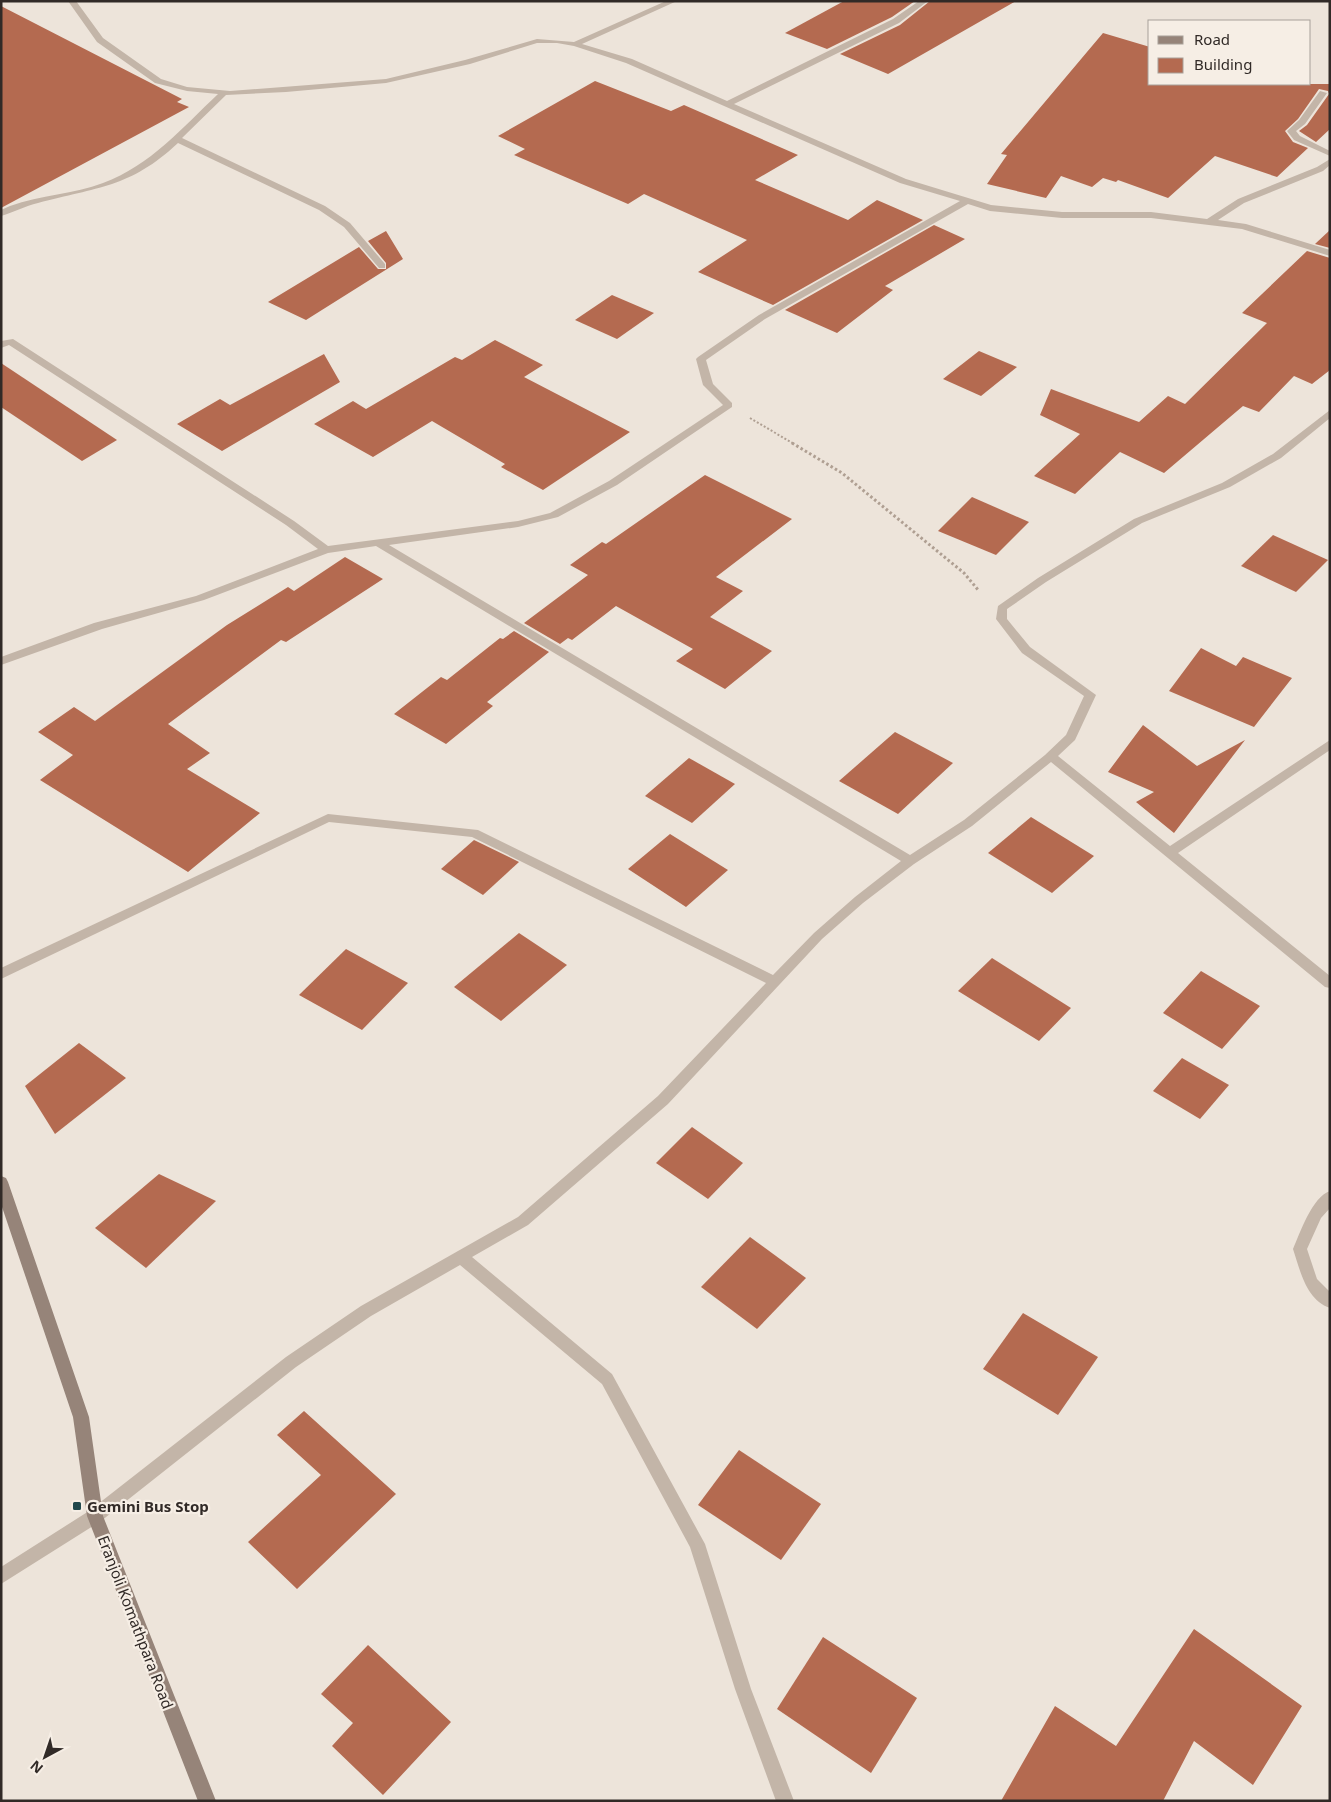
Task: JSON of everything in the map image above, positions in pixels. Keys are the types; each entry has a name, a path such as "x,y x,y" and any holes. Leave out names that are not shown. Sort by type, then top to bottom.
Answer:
{"main road":[{"name":"Eranjoli Komathpara Road","path":"1,1182 81,1418 95,1516 207,1801"}],"street":[{"path":"72,1 100,40 158,81 188,89 225,92 333,87 386,80 467,62 537,41 557,41 575,44 629,61 730,103 783,130 903,181 990,208 1053,214 1151,215 1243,226 1330,253"},
{"path":"575,44 672,1"},
{"path":"730,103 896,21 924,1"},
{"path":"1,213 19,204 105,185 147,165 179,140 225,92"},
{"path":"1322,93 1302,122 1291,130 1296,138 1330,154"},
{"path":"179,140 322,208 347,225 382,266"},
{"path":"1209,222 1241,201 1320,169 1330,161"},
{"path":"1,661 98,626 200,598 326,550 518,524 554,515 613,483 729,405 708,385 701,359 762,317 967,201"},
{"path":"1,345 10,341 290,523 326,550"},
{"path":"1,1576 95,1516 291,1362 366,1311 523,1220 663,1100 818,936 859,900 910,861 968,822 1051,756 1071,737 1090,694 1026,650 1001,619 1002,608 1042,580 1138,521 1226,484 1276,456 1330,413"},
{"path":"380,544 910,861"},
{"path":"1172,852 1330,744"},
{"path":"1051,756 1172,852 1330,983"},
{"path":"1,974 328,818 474,834 775,982"},
{"path":"1330,1198 1316,1214 1300,1248 1312,1282 1330,1302"},
{"path":"460,1256 607,1379 697,1544 743,1689 785,1801"}],"path":[{"path":"729,405 842,473 964,573 1001,619"}],"building":[{"path":"844,1 915,1 892,17 827,49 785,33"},
{"path":"930,1 1016,1 888,74 840,54 900,25"},
{"path":"1,6 182,99 177,102 189,107 1,208"},
{"path":"1103,33 1148,46 1148,85 1330,84 1330,129 1316,142 1299,131 1307,125 1329,94 1328,91 1319,89 1298,119 1285,131 1293,142 1308,148 1277,177 1215,156 1168,198 1118,180 1116,182 1103,178 1092,187 1061,176 1046,198 987,184 1007,155 1001,154"},
{"path":"595,81 671,111 684,105 798,155 755,180 848,220 877,200 923,220 773,305 698,272 747,240 644,194 628,204 514,155 525,149 498,136"},
{"path":"934,225 965,239 885,286 893,290 837,333 785,310"},
{"path":"1330,230 1330,248 1315,244"},
{"path":"386,231 403,259 306,320 268,302 359,247 378,269 386,269 386,263 368,241"},
{"path":"1307,251 1330,258 1330,370 1312,384 1294,376 1259,412 1243,406 1164,473 1120,452 1075,494 1034,476 1080,434 1040,415 1051,389 1139,422 1168,396 1185,404 1267,323 1242,313"},
{"path":"612,295 654,313 617,339 575,320"},
{"path":"495,340 543,365 524,377 630,432 543,490 501,467 505,464 432,421 373,457 314,424 353,401 366,409 455,357 462,360"},
{"path":"979,351 1017,367 981,396 943,379"},
{"path":"324,354 340,382 222,451 177,424 220,399 230,405"},
{"path":"1,363 117,440 82,461 1,407"},
{"path":"705,475 792,519 716,577 743,591 710,617 772,651 725,689 676,661 693,649 616,606 572,640 568,638 560,644 524,623 588,575 570,565 602,542 606,544"},
{"path":"972,497 1029,522 996,555 938,531"},
{"path":"1273,535 1328,560 1296,592 1241,566"},
{"path":"345,557 383,579 286,642 281,640 168,724 210,753 187,769 260,813 188,872 40,780 73,755 38,732 74,707 95,721 227,625 288,587 294,591"},
{"path":"514,631 549,652 487,702 493,706 446,744 394,714 441,677 447,680 500,638 503,639"},
{"path":"1201,648 1236,666 1243,657 1292,678 1254,727 1169,691"},
{"path":"1143,725 1197,766 1245,740 1174,833 1136,802 1154,792 1108,772"},
{"path":"895,732 953,763 898,814 839,781"},
{"path":"689,758 735,784 692,823 645,796"},
{"path":"1031,817 1094,856 1052,893 988,853"},
{"path":"670,834 728,870 686,907 628,869"},
{"path":"474,840 519,862 483,895 441,869"},
{"path":"519,933 567,965 501,1021 454,987"},
{"path":"346,949 408,983 362,1030 299,995"},
{"path":"992,958 1071,1008 1039,1041 958,991"},
{"path":"1201,971 1260,1006 1222,1049 1163,1013"},
{"path":"79,1043 126,1078 55,1134 25,1086"},
{"path":"1182,1058 1229,1085 1200,1119 1153,1091"},
{"path":"692,1127 743,1163 708,1199 656,1163"},
{"path":"159,1174 216,1201 146,1268 95,1228"},
{"path":"750,1237 806,1278 757,1329 701,1287"},
{"path":"1023,1313 1098,1357 1058,1415 983,1369"},
{"path":"304,1411 396,1494 297,1589 248,1542 321,1475 277,1435"},
{"path":"739,1450 821,1504 781,1560 698,1505"},
{"path":"1194,1629 1302,1706 1253,1785 1194,1741 1163,1801 1001,1801 1055,1706 1116,1746"},
{"path":"823,1637 917,1698 871,1773 777,1709"},
{"path":"368,1645 451,1722 383,1795 332,1746 353,1723 321,1694"}],"place":[{"name":"Gemini Bus Stop","path":"77,1506"}]}
